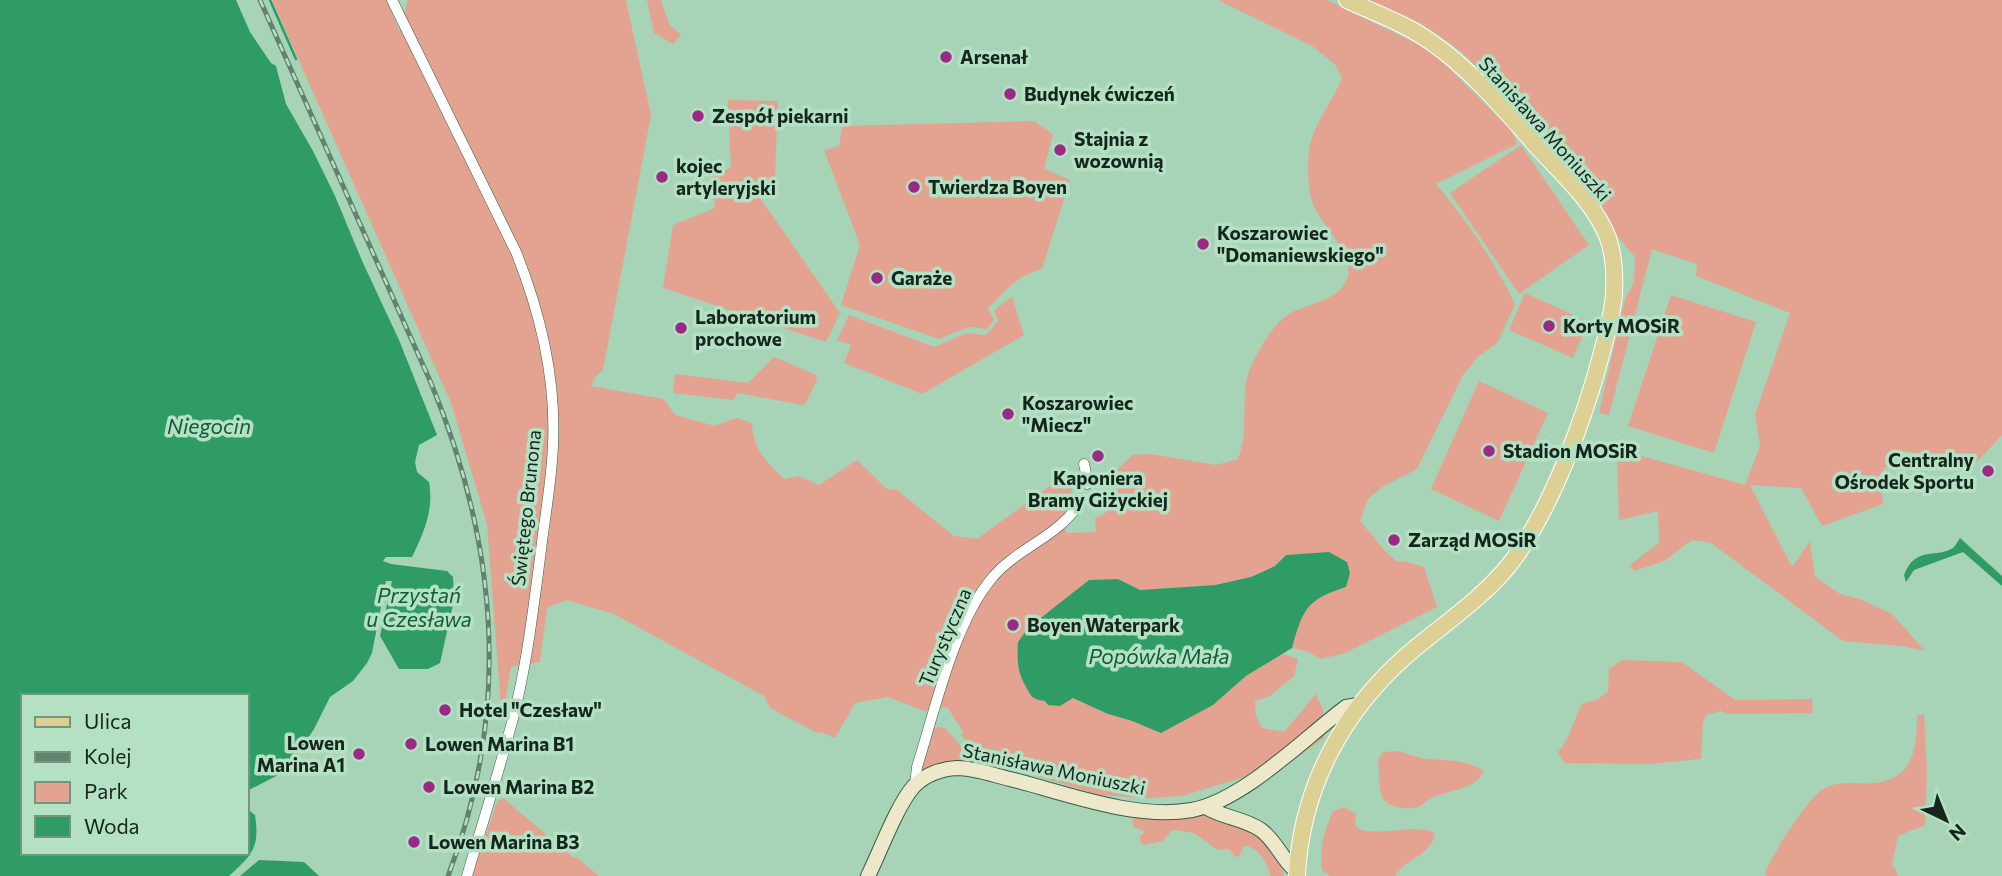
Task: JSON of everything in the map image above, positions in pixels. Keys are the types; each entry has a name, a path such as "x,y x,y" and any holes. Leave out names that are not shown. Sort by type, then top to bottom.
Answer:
{"main road":[{"name":"Stanisława Moniuszki","path":"1347,0 1415,32 1443,51 1478,83 1587,204 1607,237 1614,270 1611,316 1592,390 1560,471 1532,530 1495,582 1408,655 1358,705"},
{"path":"1297,874 1305,816 1315,785 1338,737 1358,705"}],"street":[{"name":"Świętego Brunona","path":"392,0 516,252 531,290 540,320 552,410 553,443 549,488 526,653 510,732 467,876"},
{"path":"1084,464 1087,484"},
{"name":"Turystyczna","path":"915,786 917,767 953,655 981,592 1009,563 1066,522 1081,501"},
{"name":"Stanisława Moniuszki","path":"915,786 937,771 961,768 1115,806 1167,812 1206,807 1245,786 1346,707 1358,705"},
{"path":"868,876 908,794 915,786"},
{"name":"Stanisława Moniuszki","path":"1206,807 1215,813 1245,821 1263,832 1297,874"}],"green space":[{"path":"272,0 387,0 399,30 408,0 626,0 651,115 603,370 595,377 591,386 664,399 675,415 715,426 736,418 752,423 758,448 784,479 799,476 819,485 857,460 887,489 897,490 954,536 977,539 1047,488 1068,477 1074,483 1062,521 1067,533 1096,532 1095,518 1107,512 1122,481 1114,473 1133,455 1150,454 1216,465 1238,459 1244,434 1246,383 1249,371 1265,341 1289,314 1337,293 1347,279 1347,260 1313,204 1308,171 1314,132 1342,78 1335,64 1312,46 1218,0 1327,0 1432,51 1511,130 1517,144 1436,184 1479,241 1515,304 1498,342 1478,357 1463,375 1417,469 1382,487 1368,499 1360,521 1396,561 1424,567 1437,607 1345,653 1321,659 1306,651 1292,648 1299,624 1314,602 1346,587 1286,555 1275,566 1251,577 1215,585 1140,590 1118,579 1089,580 1060,605 1073,698 1108,714 1132,721 1213,705 1246,676 1283,654 1298,659 1294,676 1270,696 1255,701 1256,716 1262,728 1284,732 1316,694 1323,710 1324,738 1275,773 1254,774 1182,796 1146,798 1100,795 1006,767 989,755 985,758 961,735 964,733 947,707 924,711 888,697 855,703 835,738 817,733 770,708 764,696 614,614 567,600 547,608 540,662 511,667 502,720 487,524 451,403"},
{"path":"647,0 661,0 669,24 681,35 673,44 654,33"},
{"path":"1364,0 2002,0 2002,435 1977,462 1901,451 1880,474 1883,504 1822,526 1801,488 1750,485 1792,567 1810,541 1815,577 1840,594 1860,599 1892,614 1925,651 1902,646 1843,641 1711,543 1692,540 1664,561 1634,571 1630,565 1659,543 1658,511 1619,520 1617,449 1745,485 1760,446 1755,415 1790,313 1696,276 1697,264 1652,249 1609,415 1599,413 1625,299 1634,282 1635,257 1615,233 1608,216 1586,186 1462,52 1420,23"},
{"path":"728,100 778,101 775,177 756,192 840,313 826,342 663,288 673,225 715,208 713,174 731,168"},
{"path":"1034,121 1053,134 1044,169 1070,180 1042,269 1019,279 988,308 994,320 987,329 969,327 939,339 841,305 860,245 824,150 839,146 842,126"},
{"path":"1521,145 1589,245 1519,294 1450,193"},
{"name":"Korty MOSiR","path":"1525,293 1589,322 1573,358 1509,330"},
{"path":"1671,295 1756,322 1714,453 1628,426"},
{"path":"1012,297 1024,335 922,394 844,363 851,345 837,340 849,315 934,347 967,333 986,335 998,321 994,310"},
{"path":"774,357 816,375 817,380 803,405 737,393 734,400 673,393 675,374 748,383"},
{"name":"Stadion MOSiR","path":"1479,381 1548,413 1499,521 1431,489"},
{"path":"1622,660 1682,662 1735,700 1812,699 1813,713 1729,714 1721,711 1706,715 1701,759 1650,764 1564,763 1558,752 1583,703 1596,700 1608,692 1609,669"},
{"path":"1917,715 1924,715 1927,774 1925,825 1898,836 1892,864 1899,876 1767,876 1765,873 1783,839 1819,792 1839,784 1888,780 1905,768 1914,750"},
{"path":"934,728 946,729 977,764 921,772"},
{"path":"1399,751 1424,758 1463,762 1484,771 1480,778 1468,786 1439,795 1418,807 1397,807 1386,802 1381,795 1378,760 1383,752"},
{"path":"503,798 599,876 472,876 497,802"},
{"path":"1344,807 1356,814 1355,826 1362,830 1415,829 1435,833 1429,847 1395,876 1330,876 1322,870 1323,840 1333,811"},
{"path":"1203,812 1241,826 1265,841 1280,862 1284,876 1271,876 1262,856 1250,847 1244,846 1239,857 1234,856 1229,849 1218,850 1194,833 1172,830 1163,841 1144,845 1140,841 1143,830 1134,827 1132,823 1136,815 1173,814 1188,818"}],"water":[{"name":"Niegocin","path":"0,0 236,0 250,32 271,63 276,66 286,104 335,196 399,340 437,435 419,445 415,462 417,472 429,482 430,492 427,521 420,539 412,557 386,557 383,561 447,571 453,577 454,600 440,663 428,669 399,669 380,636 392,581 386,581 372,653 367,663 353,681 330,697 314,729 287,770 248,790 248,694 21,694 21,855 248,855 248,810 255,815 256,835 253,850 229,876 0,876"},
{"path":"1960,538 2002,576 2002,586 1963,552 1914,570 1906,582 1904,575 1914,560 1926,554 1953,548"},
{"name":"Popówka Mała","path":"1329,552 1347,562 1350,573 1346,587 1322,597 1308,608 1299,624 1292,648 1246,676 1213,705 1161,733 1073,698 1060,706 1048,705 1032,696 1022,680 1018,664 1018,642 1028,628 1089,580 1118,579 1140,590 1215,585 1251,577 1275,566 1286,555"},
{"path":"259,860 304,862 319,876 240,876"}],"waterway":[{"path":"270,0 296,59"}],"railway":[{"path":"260,0 431,383 454,444 471,505 483,566 489,628 488,690 482,752 468,814 448,876"}],"place":[{"name":"Arsenał","path":"946,57"},
{"name":"Budynek ćwiczeń","path":"1010,94"},
{"name":"Zespół piekarni","path":"698,116"},
{"name":"Stajnia z wozownią","path":"1060,150"},
{"name":"kojec artyleryjski","path":"662,177"},
{"name":"Twierdza Boyen","path":"914,187"},
{"name":"Koszarowiec \"Domaniewskiego\"","path":"1203,244"},
{"name":"Garaże","path":"877,278"},
{"name":"Korty MOSiR","path":"1549,326"},
{"name":"Laboratorium prochowe","path":"681,328"},
{"name":"Koszarowiec \"Miecz\"","path":"1008,414"},
{"name":"Stadion MOSiR","path":"1489,451"},
{"name":"Kaponiera Bramy Giżyckiej","path":"1098,456"},
{"name":"Centralny Ośrodek Sportu","path":"1988,471"},
{"name":"Zarząd MOSiR","path":"1394,540"},
{"name":"Boyen Waterpark","path":"1013,625"},
{"name":"Hotel \"Czesław\"","path":"445,710"},
{"name":"Lowen Marina B1","path":"411,744"},
{"name":"Lowen Marina A1","path":"359,754"},
{"name":"Lowen Marina B2","path":"429,787"},
{"name":"Lowen Marina B3","path":"414,842"}],"water label":[{"name":"Przystań u Czesława","path":"419,608"}]}
